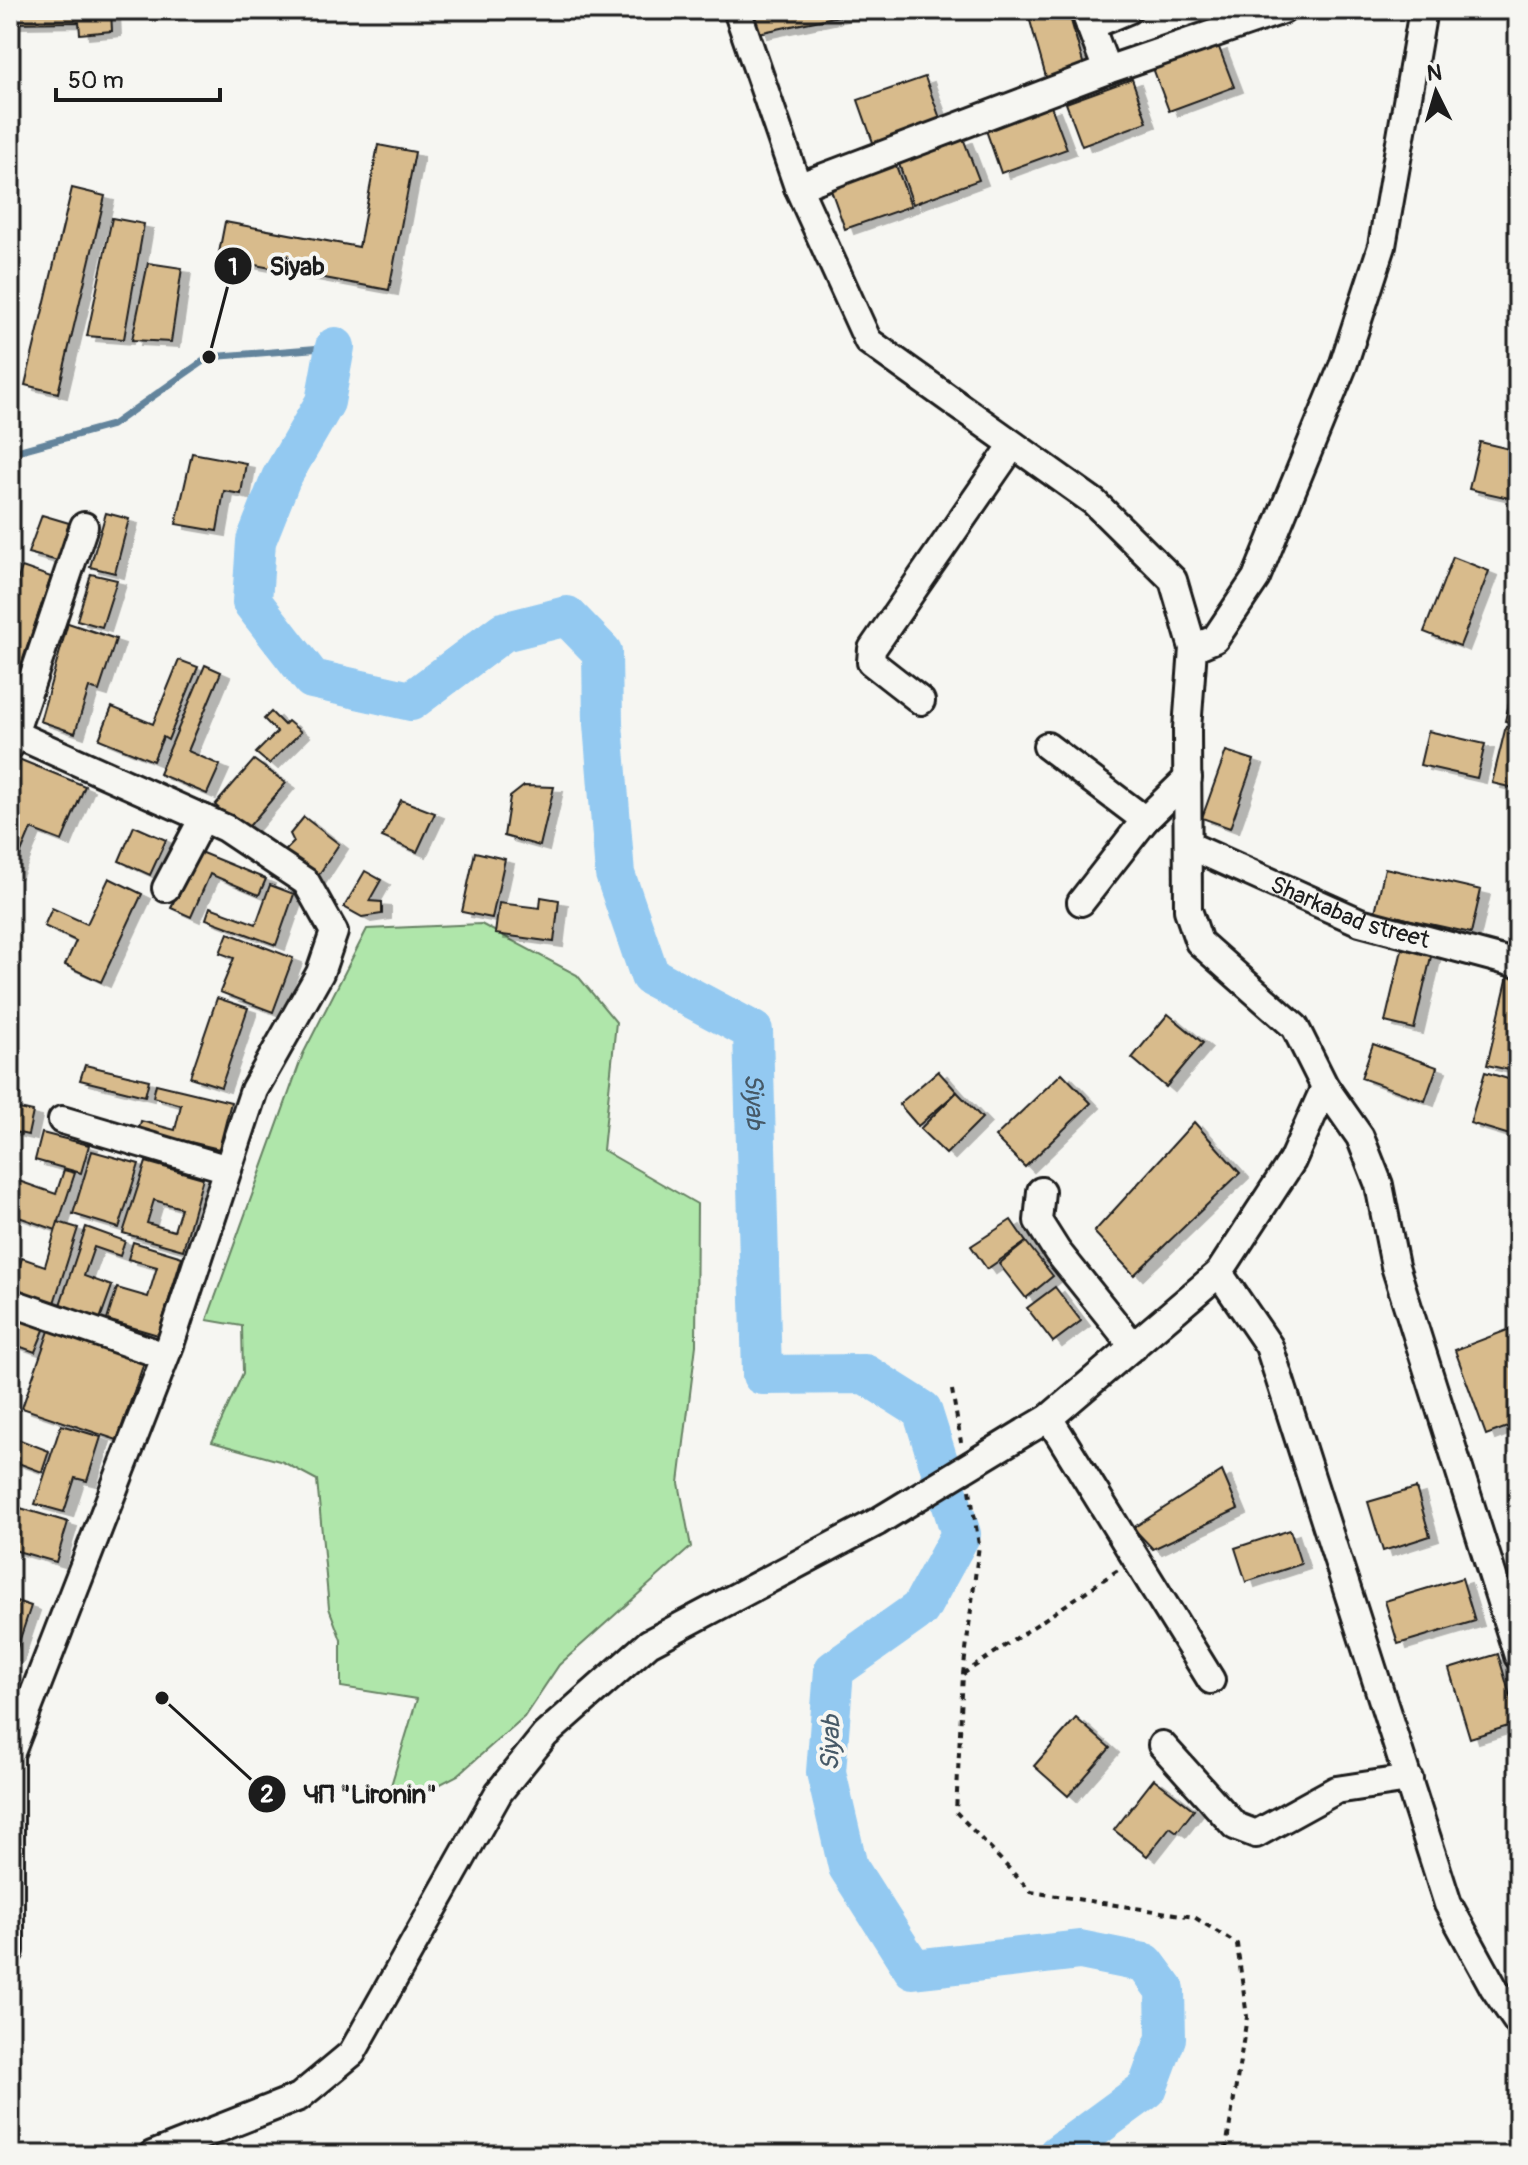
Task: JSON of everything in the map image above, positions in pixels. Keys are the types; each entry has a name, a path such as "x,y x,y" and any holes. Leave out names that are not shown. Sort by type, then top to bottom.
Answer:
{"street":[{"path":"737,10 798,187 868,341 1094,502 1173,580 1193,648 1188,778 1188,910 1199,942 1295,1027 1325,1087 1360,1137 1379,1185 1395,1266 1518,1656"},
{"path":"1107,70 1087,18 1128,10"},
{"path":"798,187 1107,70 1283,10"},
{"path":"1193,648 1215,639 1256,578 1343,366 1382,246 1423,10"},
{"path":"921,701 879,672 871,662 872,649 1013,445"},
{"path":"10,1951 10,1755 165,1356 254,1090 320,973 334,932 306,882 225,828 12,740 84,526"},
{"path":"1047,746 1145,820"},
{"path":"1081,902 1145,820 1188,778"},
{"path":"166,888 203,818"},
{"name":"Sharkabad street","path":"1188,845 1360,922 1518,964"},
{"path":"152,2155 299,2097 352,2053 499,1792 545,1735 649,1643 877,1522 1049,1418 1219,1273 1292,1161 1325,1087"},
{"path":"62,1120 228,1169"},
{"path":"1041,1191 1038,1221 1057,1251 1134,1347"},
{"path":"1219,1273 1269,1346 1448,1904 1494,1988 1518,2023"},
{"path":"10,1302 165,1356"},
{"path":"1049,1418 1211,1680"},
{"path":"1162,1745 1235,1826 1256,1834 1336,1790 1409,1779"}],"path":[{"path":"952,1390 963,1452"},
{"path":"969,1483 979,1545 963,1674 956,1812 1031,1892 1194,1917 1237,1944 1247,2017 1225,2155"},
{"path":"963,1674 1136,1558"}],"green space":[{"path":"481,924 577,975 616,1022 603,1150 697,1204 696,1345 679,1483 691,1547 559,1665 524,1717 458,1775 412,1799 389,1792 417,1699 341,1687 341,1640 329,1608 317,1480 283,1462 212,1442 243,1373 242,1326 207,1320 303,1054 367,929"}],"building":[{"path":"10,10 111,10 112,31 80,34 79,22 10,23"},
{"path":"752,10 857,10 858,12 758,33"},
{"path":"1027,10 1068,10 1086,73 1048,84"},
{"path":"1218,45 1234,87 1169,111 1153,68"},
{"path":"925,77 942,124 875,148 858,100"},
{"path":"1132,79 1147,122 1082,146 1066,103"},
{"path":"1051,106 1067,149 1001,173 986,130"},
{"path":"963,138 979,180 913,204 898,161"},
{"path":"378,145 415,152 389,290 218,258 225,222 359,247"},
{"path":"895,163 911,206 845,229 830,187"},
{"path":"72,188 105,196 58,393 25,385"},
{"path":"112,218 144,224 124,339 87,336"},
{"path":"148,263 182,268 171,342 132,340"},
{"path":"1480,442 1518,451 1518,500 1469,489"},
{"path":"192,453 246,463 241,494 224,491 217,531 176,524"},
{"path":"106,513 129,519 115,573 90,567"},
{"path":"42,515 69,523 58,561 28,553"},
{"path":"1453,557 1489,571 1460,646 1424,632"},
{"path":"22,567 51,577 13,688 10,603"},
{"path":"91,574 117,580 102,627 77,620"},
{"path":"68,623 116,639 99,691 89,688 75,733 40,721"},
{"path":"179,660 198,667 168,740 163,737 153,761 99,739 112,707 153,724"},
{"path":"1518,664 1518,724 1505,721"},
{"path":"205,665 221,672 188,751 220,765 207,794 159,774"},
{"path":"271,712 284,725 288,721 301,732 269,764 256,753 277,732 264,719"},
{"path":"1506,726 1518,729 1518,789 1492,783"},
{"path":"1428,731 1485,744 1477,778 1420,765"},
{"path":"1226,751 1254,760 1230,828 1202,818"},
{"path":"21,760 85,786 62,841 31,829 12,874 10,787"},
{"path":"254,760 286,783 245,831 215,805"},
{"path":"524,786 554,787 540,846 504,836 510,797"},
{"path":"401,800 435,813 417,852 382,837"},
{"path":"304,817 339,844 316,879 281,855 294,842 290,834"},
{"path":"134,826 166,840 150,875 119,861"},
{"path":"195,850 266,879 259,895 210,874 191,917 171,908"},
{"path":"475,852 505,859 492,918 462,912"},
{"path":"1385,868 1481,890 1471,933 1375,912"},
{"path":"365,871 381,880 369,901 382,902 382,914 362,917 344,907"},
{"path":"109,878 142,894 101,982 65,965 76,941 44,926 52,908 87,924"},
{"path":"270,885 294,894 276,945 206,919 210,907 256,924"},
{"path":"541,897 559,900 554,942 495,934 499,903 540,908"},
{"path":"228,933 293,958 273,1012 220,992 234,958 220,953"},
{"path":"1404,941 1433,948 1414,1029 1385,1022"},
{"path":"1508,976 1518,978 1518,1072 1487,1065"},
{"path":"217,998 248,1008 221,1087 190,1077"},
{"path":"1168,1014 1203,1043 1166,1087 1132,1058"},
{"path":"1373,1044 1437,1067 1425,1101 1361,1078"},
{"path":"85,1065 149,1080 145,1096 80,1080"},
{"path":"938,1071 957,1092 918,1126 899,1104"},
{"path":"1485,1072 1518,1082 1518,1119 1513,1136 1470,1123"},
{"path":"1062,1073 1091,1103 1025,1167 995,1137"},
{"path":"156,1084 231,1102 219,1149 182,1140 180,1147 137,1136 141,1121 175,1130 181,1105 153,1097"},
{"path":"957,1092 982,1118 946,1154 920,1129"},
{"path":"10,1107 33,1112 28,1135 10,1131"},
{"path":"1194,1122 1240,1173 1134,1275 1094,1232"},
{"path":"42,1133 89,1145 81,1173 35,1160"},
{"path":"92,1151 139,1164 119,1228 73,1214"},
{"path":"146,1162 203,1178 183,1250 123,1233","holes":["154,1200 181,1208 174,1231 147,1223"]},
{"path":"64,1170 75,1173 56,1230 10,1214 10,1178 56,1194"},
{"path":"1011,1220 1026,1242 987,1269 971,1246"},
{"path":"58,1222 78,1228 54,1303 12,1290 22,1258 45,1266"},
{"path":"86,1227 125,1241 120,1256 94,1247 84,1276 112,1286 100,1319 60,1305"},
{"path":"133,1242 182,1257 158,1335 107,1320 117,1288 148,1297 157,1267 128,1259"},
{"path":"1026,1242 1053,1276 1026,1298 999,1264"},
{"path":"1055,1287 1081,1321 1053,1342 1027,1308"},
{"path":"10,1312 46,1325 35,1352 10,1343"},
{"path":"50,1328 145,1360 117,1440 22,1408"},
{"path":"1510,1329 1518,1352 1518,1423 1486,1435 1455,1350"},
{"path":"61,1425 101,1437 87,1481 75,1478 64,1512 35,1504"},
{"path":"10,1436 49,1451 42,1472 10,1460"},
{"path":"1222,1471 1238,1509 1153,1549 1133,1528"},
{"path":"1416,1488 1430,1536 1383,1551 1368,1502"},
{"path":"10,1505 68,1522 56,1562 10,1549"},
{"path":"1290,1530 1301,1564 1246,1582 1235,1548"},
{"path":"1462,1578 1475,1621 1398,1644 1385,1601"},
{"path":"10,1599 31,1606 14,1657 10,1656"},
{"path":"1498,1654 1518,1723 1470,1738 1449,1669"},
{"path":"1076,1718 1110,1748 1068,1796 1034,1766"},
{"path":"1154,1779 1194,1810 1177,1832 1170,1827 1147,1856 1114,1830"}],"waterway":[{"name":"Siyab","path":"10,453 112,425 209,357 335,347"},
{"name":"Siyab","path":"335,347 325,402 281,478 256,541 252,602 312,679 411,701 503,632 567,616 602,652 603,724 615,874 650,976 753,1031 762,1375 865,1374 922,1410 961,1534 920,1609 834,1670 826,1772 848,1867 913,1969 1080,1950 1145,1963 1165,1990 1166,2038 1147,2089 1057,2155"}],"place":[{"name":"Siyab","path":"209,357"},
{"name":"ЧП \"Lironin\"","path":"162,1698"}]}
